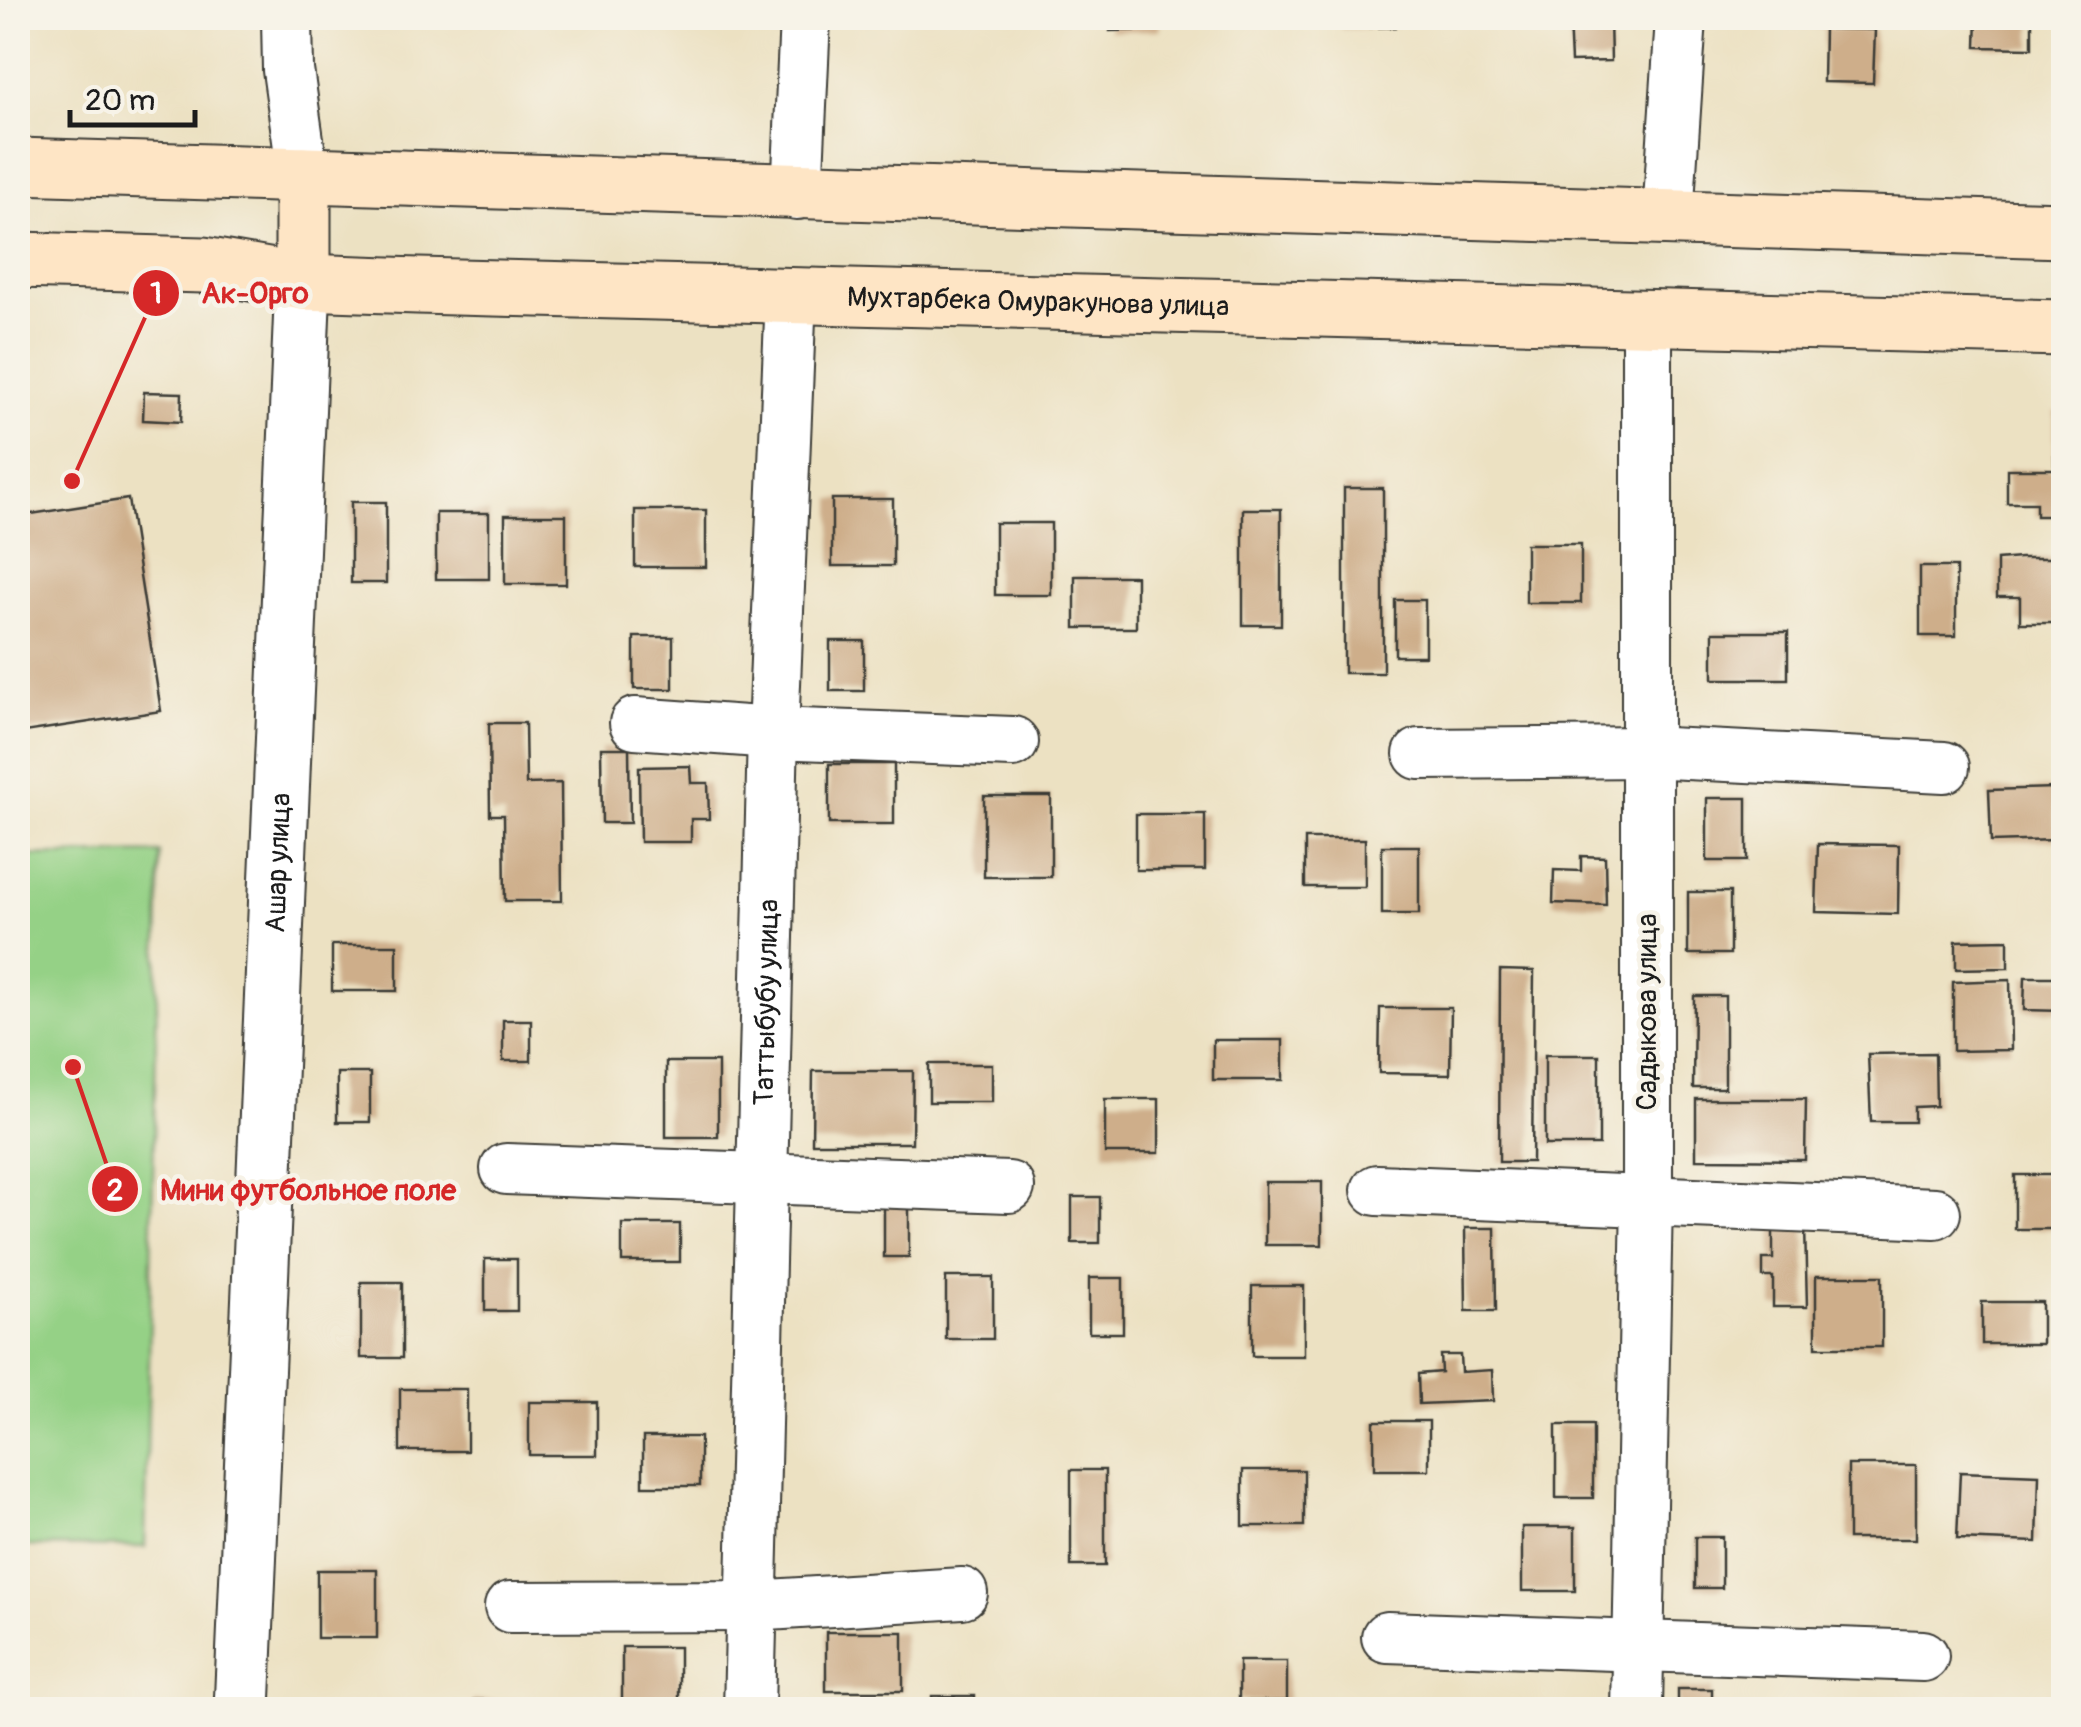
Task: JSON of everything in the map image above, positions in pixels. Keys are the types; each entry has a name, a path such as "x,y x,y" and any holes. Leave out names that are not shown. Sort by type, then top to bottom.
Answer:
{"main road":[{"path":"18,166 796,194 2064,230"},
{"name":"Ашар улица","path":"303,175 303,282"},
{"name":"Мухтарбека Омуракунова улица","path":"18,260 204,265 303,282 2064,328"}],"street":[{"name":"Ашар улица","path":"287,18 288,70 303,175"},
{"path":"796,194 805,18"},
{"path":"1668,217 1681,18"},
{"name":"Ашар улица","path":"242,1710 303,282"},
{"name":"Таттыбубу улица","path":"749,1710 773,733 791,294"},
{"name":"Садыкова улица","path":"1637,1710 1647,1199 1647,315"},
{"path":"635,723 773,733 1013,742"},
{"path":"1419,754 1647,752 1944,767"},
{"path":"506,1169 1009,1187"},
{"path":"1377,1190 1935,1214"},
{"path":"510,1607 751,1606 962,1593"},
{"path":"1387,1637 1923,1656"}],"green space":[{"path":"160,853 145,1547 18,1546 18,856"}],"building":[{"path":"1110,18 1159,18 1160,30 1110,31"},
{"path":"1341,18 1395,18 1395,27 1341,29"},
{"path":"1569,18 1610,18 1611,61 1571,62"},
{"path":"1772,18 1831,18 1831,29 1875,30 1873,83 1823,82 1824,28 1772,27"},
{"path":"1977,18 2032,18 2032,48 1976,47"},
{"path":"144,392 182,393 181,422 143,420"},
{"path":"2054,411 2064,411 2064,465 2054,465"},
{"path":"2007,469 2064,469 2064,516 2036,516 2036,503 2007,503"},
{"path":"1344,488 1383,488 1383,673 1344,673"},
{"path":"128,499 161,711 18,733 18,516"},
{"path":"832,499 893,499 893,566 832,566"},
{"path":"351,502 386,502 386,583 351,583"},
{"path":"1243,509 1281,509 1281,625 1243,625"},
{"path":"635,510 706,510 706,567 635,567"},
{"path":"436,513 489,513 489,579 436,579"},
{"path":"505,515 566,515 566,584 505,584"},
{"path":"995,523 1051,523 1051,595 995,595"},
{"path":"1526,544 1581,544 1581,603 1526,603"},
{"path":"2064,558 2064,623 2020,623 2020,597 1997,597 1997,560"},
{"path":"1920,567 1956,567 1956,636 1920,636"},
{"path":"1075,576 1136,576 1136,628 1075,628"},
{"path":"1395,600 1425,600 1425,656 1395,656"},
{"path":"1713,632 1788,632 1788,679 1713,679"},
{"path":"634,637 673,637 673,689 634,689"},
{"path":"830,641 864,641 864,691 830,691"},
{"path":"489,723 525,723 526,784 561,783 562,901 505,901 504,815 490,815"},
{"path":"601,748 629,748 630,823 602,823"},
{"path":"829,764 894,764 894,824 829,824"},
{"path":"690,766 691,783 708,783 709,819 691,819 691,842 640,842 639,767"},
{"path":"2054,788 2056,840 1991,842 1989,790"},
{"path":"984,796 1051,796 1051,877 984,877"},
{"path":"1707,798 1747,798 1747,861 1707,861"},
{"path":"1136,814 1205,814 1205,870 1136,870"},
{"path":"1305,839 1365,839 1365,887 1305,887"},
{"path":"1818,844 1899,845 1898,914 1816,912"},
{"path":"1382,846 1419,846 1419,914 1382,914"},
{"path":"1581,856 1605,857 1606,905 1553,903 1554,870 1581,871"},
{"path":"1688,892 1730,892 1730,954 1688,954"},
{"path":"2008,940 2008,968 1956,969 1956,941"},
{"path":"332,945 397,945 397,991 332,991"},
{"path":"1500,970 1534,971 1532,1162 1499,1162"},
{"path":"2025,977 2064,977 2064,1011 2024,1010"},
{"path":"2010,980 2011,1050 1953,1051 1953,982"},
{"path":"1694,996 1725,996 1725,1088 1693,1088"},
{"path":"1380,1008 1451,1008 1450,1074 1379,1073"},
{"path":"503,1020 531,1020 531,1061 503,1061"},
{"path":"1213,1040 1283,1040 1283,1080 1213,1080"},
{"path":"1935,1053 1936,1106 1914,1107 1914,1122 1871,1122 1868,1054"},
{"path":"1545,1055 1599,1055 1599,1145 1545,1145"},
{"path":"666,1062 718,1062 718,1137 666,1137"},
{"path":"929,1064 992,1064 992,1102 929,1102"},
{"path":"813,1071 913,1071 912,1143 812,1143"},
{"path":"337,1073 370,1073 370,1122 337,1122"},
{"path":"1105,1099 1159,1099 1159,1153 1105,1153"},
{"path":"1696,1099 1806,1099 1805,1160 1696,1159"},
{"path":"2015,1175 2064,1175 2064,1229 2015,1229"},
{"path":"1265,1182 1322,1182 1322,1245 1265,1245"},
{"path":"884,1197 909,1197 909,1257 884,1257"},
{"path":"1072,1197 1100,1197 1100,1243 1072,1243"},
{"path":"622,1224 680,1224 680,1262 622,1262"},
{"path":"1773,1226 1805,1226 1807,1307 1773,1307 1773,1277 1763,1277 1763,1259 1773,1259"},
{"path":"1465,1228 1495,1228 1496,1311 1466,1311"},
{"path":"485,1259 517,1259 517,1311 485,1311"},
{"path":"1816,1276 1882,1276 1882,1347 1816,1347"},
{"path":"946,1277 993,1277 993,1339 946,1339"},
{"path":"1089,1278 1123,1278 1123,1333 1089,1333"},
{"path":"361,1282 402,1282 402,1358 361,1358"},
{"path":"1252,1286 1304,1286 1304,1356 1252,1356"},
{"path":"1982,1302 2042,1302 2042,1344 1982,1344"},
{"path":"1440,1355 1460,1355 1461,1372 1492,1370 1493,1401 1419,1404 1418,1374 1441,1372"},
{"path":"400,1389 467,1389 467,1451 400,1451"},
{"path":"529,1402 597,1402 597,1455 529,1455"},
{"path":"1374,1421 1429,1421 1429,1470 1374,1470"},
{"path":"1556,1425 1593,1425 1593,1498 1556,1498"},
{"path":"643,1437 700,1437 700,1486 643,1486"},
{"path":"1848,1465 1916,1465 1916,1539 1848,1539"},
{"path":"1071,1470 1105,1470 1105,1566 1071,1566"},
{"path":"1243,1470 1304,1470 1304,1526 1243,1526"},
{"path":"1960,1472 2039,1475 2037,1542 1957,1539"},
{"path":"1522,1527 1575,1527 1575,1591 1522,1591"},
{"path":"1695,1537 1722,1537 1722,1588 1695,1588"},
{"path":"317,1570 377,1570 377,1638 317,1638"},
{"path":"826,1632 903,1632 903,1691 826,1691"},
{"path":"622,1647 679,1647 679,1710 622,1710"},
{"path":"1239,1661 1287,1661 1287,1701 1239,1701"},
{"path":"1678,1689 1712,1689 1712,1710 1678,1710"},
{"path":"932,1696 975,1696 975,1710 932,1710"},
{"path":"473,1700 525,1700 525,1710 473,1710"},
{"path":"1417,1703 1467,1703 1467,1710 1417,1710"}],"place":[{"name":"Ак-Орго","path":"72,481"},
{"name":"Мини футбольное поле","path":"73,1067"}]}
